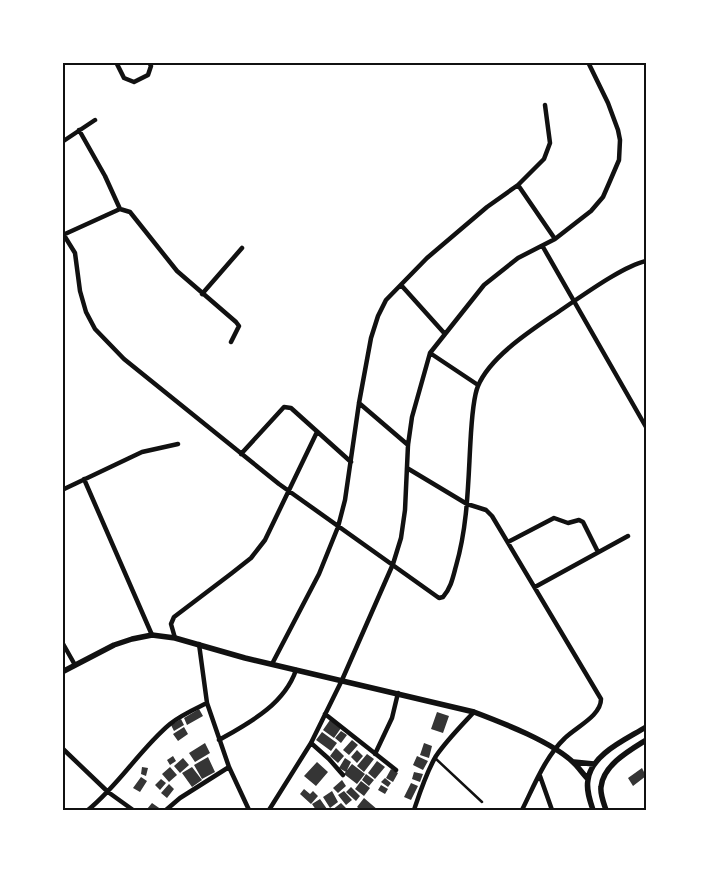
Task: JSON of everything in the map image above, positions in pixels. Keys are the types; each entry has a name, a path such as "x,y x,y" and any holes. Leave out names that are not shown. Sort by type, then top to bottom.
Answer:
{"street":[{"path":"116,62 124,78 134,82 148,75 151,66 150,62"},
{"path":"269,810 311,743 326,714 393,564 404,520 408,445 412,417 430,353 484,285 518,258 543,247 591,211 603,197 619,160 620,140 618,130 611,110 588,62"},
{"path":"272,664 319,574 338,527 351,462 371,338 378,316 386,300 427,258 487,207 518,185 544,159 550,143 546,105"},
{"path":"62,142 95,120"},
{"path":"79,130 105,176 120,208 134,216 177,271 239,326 231,342"},
{"path":"518,185 555,239"},
{"path":"120,208 64,233 75,253 80,291 86,312 95,329 124,360 289,492 439,598 443,597 449,589 462,543 467,504 471,433 478,385 491,365 527,334 575,301 626,270 646,261"},
{"path":"543,247 646,427"},
{"path":"202,294 242,248"},
{"path":"400,284 445,334"},
{"path":"430,353 478,385"},
{"path":"359,403 408,445"},
{"path":"241,454 284,407 291,408 351,462"},
{"path":"175,638 171,624 174,617 250,558 265,540 317,432"},
{"path":"62,490 142,452 178,444"},
{"path":"407,468 467,504 486,510 492,516 601,699 601,704 594,713 554,750 522,810"},
{"path":"84,479 152,635"},
{"path":"508,542 554,518 568,523 579,520 583,522 598,552"},
{"path":"535,587 628,536"},
{"path":"62,672 114,645 132,638 152,635 175,638 245,658 474,712 510,726 554,750 574,762 588,778"},
{"path":"62,642 75,665"},
{"path":"199,644 207,703 229,766 249,810"},
{"path":"219,740 262,714 292,682 296,670"},
{"path":"374,754 392,718 398,693"},
{"path":"88,810 108,792 157,735 172,722 207,703"},
{"path":"414,810 435,758 474,712"},
{"path":"326,714 396,770"},
{"path":"593,810 589,797 588,778 594,764 612,748 646,726"},
{"path":"606,810 601,788 604,775 614,762 646,740"},
{"path":"311,743 329,759 342,775"},
{"path":"62,748 108,792 133,810"},
{"path":"574,762 594,764"},
{"path":"166,810 180,798 229,766"},
{"path":"540,776 552,810"}],"lane":[{"path":"435,758 482,802"}],"building":[{"path":"199,709 203,716 187,725 184,718"},
{"path":"437,712 449,716 443,733 431,729"},
{"path":"181,719 184,725 174,731 171,725"},
{"path":"330,720 341,728 334,738 323,730"},
{"path":"184,727 188,734 178,741 173,734"},
{"path":"341,731 347,735 341,743 335,738"},
{"path":"322,732 337,743 331,751 316,740"},
{"path":"352,740 358,745 349,755 343,750"},
{"path":"205,743 210,753 195,762 189,753"},
{"path":"424,743 432,746 429,758 420,755"},
{"path":"336,748 344,756 338,763 330,756"},
{"path":"357,750 363,756 357,763 351,757"},
{"path":"367,754 374,759 364,772 357,766"},
{"path":"173,756 176,761 170,765 167,760"},
{"path":"417,756 428,761 423,770 413,765"},
{"path":"208,757 215,772 202,779 194,765"},
{"path":"183,758 189,765 180,773 174,766"},
{"path":"345,758 351,762 346,772 339,768"},
{"path":"377,761 385,767 375,779 368,773"},
{"path":"317,762 328,772 316,786 304,776"},
{"path":"352,764 365,774 357,784 344,774"},
{"path":"142,767 148,768 146,776 141,774"},
{"path":"170,767 177,775 169,782 162,774"},
{"path":"192,767 202,780 192,787 182,773"},
{"path":"642,768 646,776 633,786 628,778"},
{"path":"391,769 398,773 393,782 386,778"},
{"path":"414,772 423,774 420,782 412,779"},
{"path":"366,774 374,780 369,786 362,780"},
{"path":"141,777 147,781 140,792 133,788"},
{"path":"385,778 391,783 388,787 381,782"},
{"path":"161,779 166,783 160,790 155,785"},
{"path":"342,780 346,786 338,793 333,788"},
{"path":"361,781 370,788 364,796 355,789"},
{"path":"411,783 418,786 411,800 404,797"},
{"path":"169,784 174,789 167,798 161,793"},
{"path":"381,785 388,789 385,794 378,790"},
{"path":"351,787 360,796 356,801 346,792"},
{"path":"304,789 310,794 313,791 318,796 311,804 300,794"},
{"path":"332,791 338,802 330,808 323,797"},
{"path":"344,791 352,800 346,805 338,795"},
{"path":"364,798 378,810 361,810 357,807"},
{"path":"320,799 327,809 316,810 312,804"},
{"path":"152,803 162,810 148,810"},
{"path":"341,803 348,810 332,810"}]}
